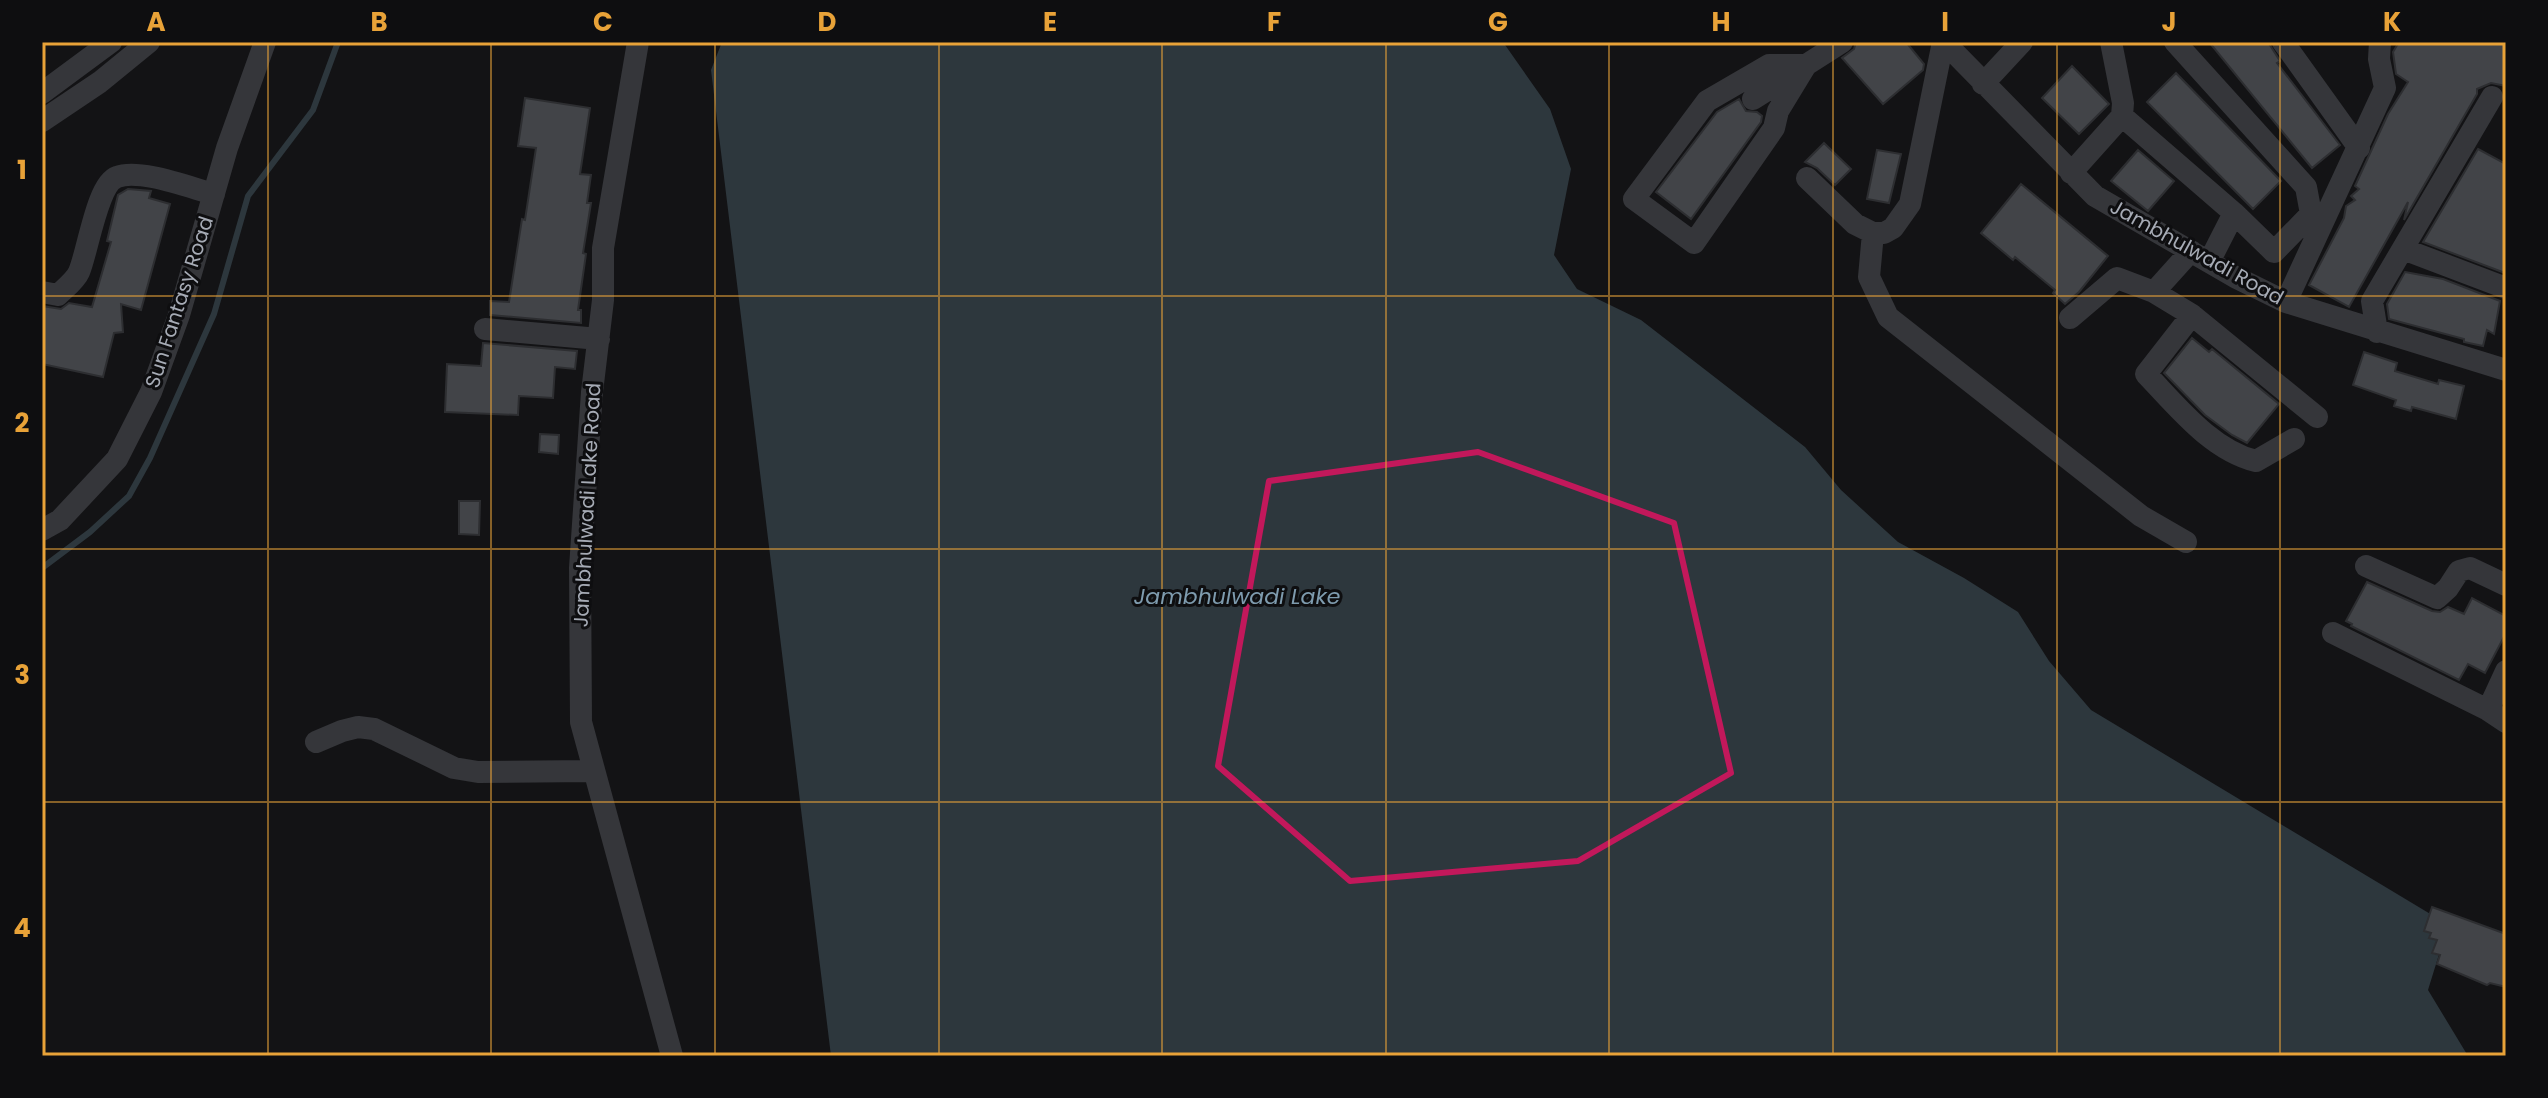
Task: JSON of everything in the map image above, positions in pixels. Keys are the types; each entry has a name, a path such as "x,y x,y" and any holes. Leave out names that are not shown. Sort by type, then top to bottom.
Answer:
{"street":[{"path":"42,93 111,42"},
{"path":"42,121 100,82 149,42"},
{"name":"Sun Fantasy Road","path":"42,530 60,520 117,459 151,392 179,315 227,148 265,42"},
{"name":"Jambhulwadi Lake Road","path":"638,42 603,248 603,300 592,392 580,568 581,722 672,1056"},
{"path":"1753,99 1842,42"},
{"path":"1807,178 1855,224 1873,233 1884,233 1893,228 1910,204 1943,42"},
{"name":"Jambhulwadi Road","path":"1943,42 2095,196 2286,302 2506,370"},
{"path":"1983,84 2022,42"},
{"path":"2071,173 2122,116 2123,103 2111,42"},
{"path":"2122,116 2274,252 2311,214 2306,187 2175,42"},
{"path":"2283,42 2359,148"},
{"path":"2286,302 2385,88 2379,59 2380,42"},
{"path":"1769,65 1806,65 1778,111 1774,128 1694,243 1634,199 1707,101 1769,65"},
{"path":"2377,332 2372,301 2492,97"},
{"path":"42,292 58,295 78,275 104,187 116,177 156,178 214,194"},
{"path":"2154,292 2200,257 2234,213"},
{"path":"1873,233 1869,277 1888,317 2141,516 2186,542"},
{"path":"2403,249 2506,288"},
{"path":"2070,318 2117,278 2154,292 2192,315 2317,417"},
{"path":"2192,315 2146,374 2190,419 2234,455 2256,461 2294,439"},
{"path":"485,329 599,339"},
{"path":"2366,566 2437,598 2459,571 2470,568 2506,585"},
{"path":"2333,633 2497,716 2506,671"},
{"path":"316,742 358,727 374,729 442,763 466,770 593,771"}],"highlighted area":[{"path":"1478,452 1674,523 1731,773 1578,861 1350,881 1218,766 1269,481"}],"water":[{"name":"Jambhulwadi Lake","path":"722,42 1503,42 1550,109 1571,169 1554,255 1577,289 1641,320 1805,447 1841,490 1898,542 2018,612 2049,661 2091,710 2442,921 2445,935 2428,990 2468,1056 831,1056 711,70"}],"building":[{"path":"1856,42 1906,42 1924,64 1923,70 1883,104 1842,58 1854,49"},
{"path":"2209,42 2268,42 2280,61 2277,63 2340,145 2312,168"},
{"path":"2399,42 2506,42 2506,86 2491,83 2477,89 2477,94 2404,220 2408,202 2349,307 2309,285 2344,218 2346,206 2355,200 2351,196 2359,189 2355,186 2388,114 2408,82 2396,74 2393,52"},
{"path":"2072,66 2109,104 2079,134 2042,98"},
{"path":"2176,73 2281,181 2253,209 2147,102"},
{"path":"525,98 590,108 580,174 591,175 587,203 591,203 578,310 581,310 581,323 490,315 490,301 509,302 522,219 525,220 536,148 518,146"},
{"path":"1739,99 1746,111 1762,116 1761,122 1691,219 1656,192 1717,112"},
{"path":"1824,143 1851,169 1835,185 1817,168 1805,162"},
{"path":"2478,149 2506,164 2505,273 2423,242"},
{"path":"1877,150 1901,154 1889,203 1867,199"},
{"path":"2138,150 2174,181 2148,211 2111,181"},
{"path":"2021,184 2108,256 2079,292 2065,304 2053,293 2055,290 1981,233"},
{"path":"128,189 151,191 149,198 170,204 141,310 121,304 123,332 114,333 103,377 42,364 42,306 61,309 69,303 92,307 111,242 107,241 118,195"},
{"path":"2405,272 2443,279 2500,301 2494,334 2487,330 2483,346 2389,319 2387,304"},
{"path":"2192,338 2209,352 2212,349 2279,404 2247,443 2205,415 2164,373"},
{"path":"483,343 577,351 575,369 555,367 553,398 519,396 518,415 445,412 447,364 481,366"},
{"path":"2364,352 2397,363 2395,371 2438,384 2439,380 2464,386 2456,419 2412,407 2411,411 2394,406 2396,400 2353,385"},
{"path":"540,434 559,435 558,454 539,452"},
{"path":"459,501 480,501 479,535 459,534"},
{"path":"2367,582 2432,611 2440,612 2448,607 2464,614 2472,598 2506,616 2506,633 2485,673 2468,664 2459,680 2351,626 2346,621"},
{"path":"2432,907 2506,934 2506,987 2487,985 2437,964 2440,955 2432,953 2437,940 2429,938 2431,933 2424,931"}],"waterway":[{"path":"42,568 90,532 129,496 150,458 214,314 248,196 313,110 338,42"}]}
